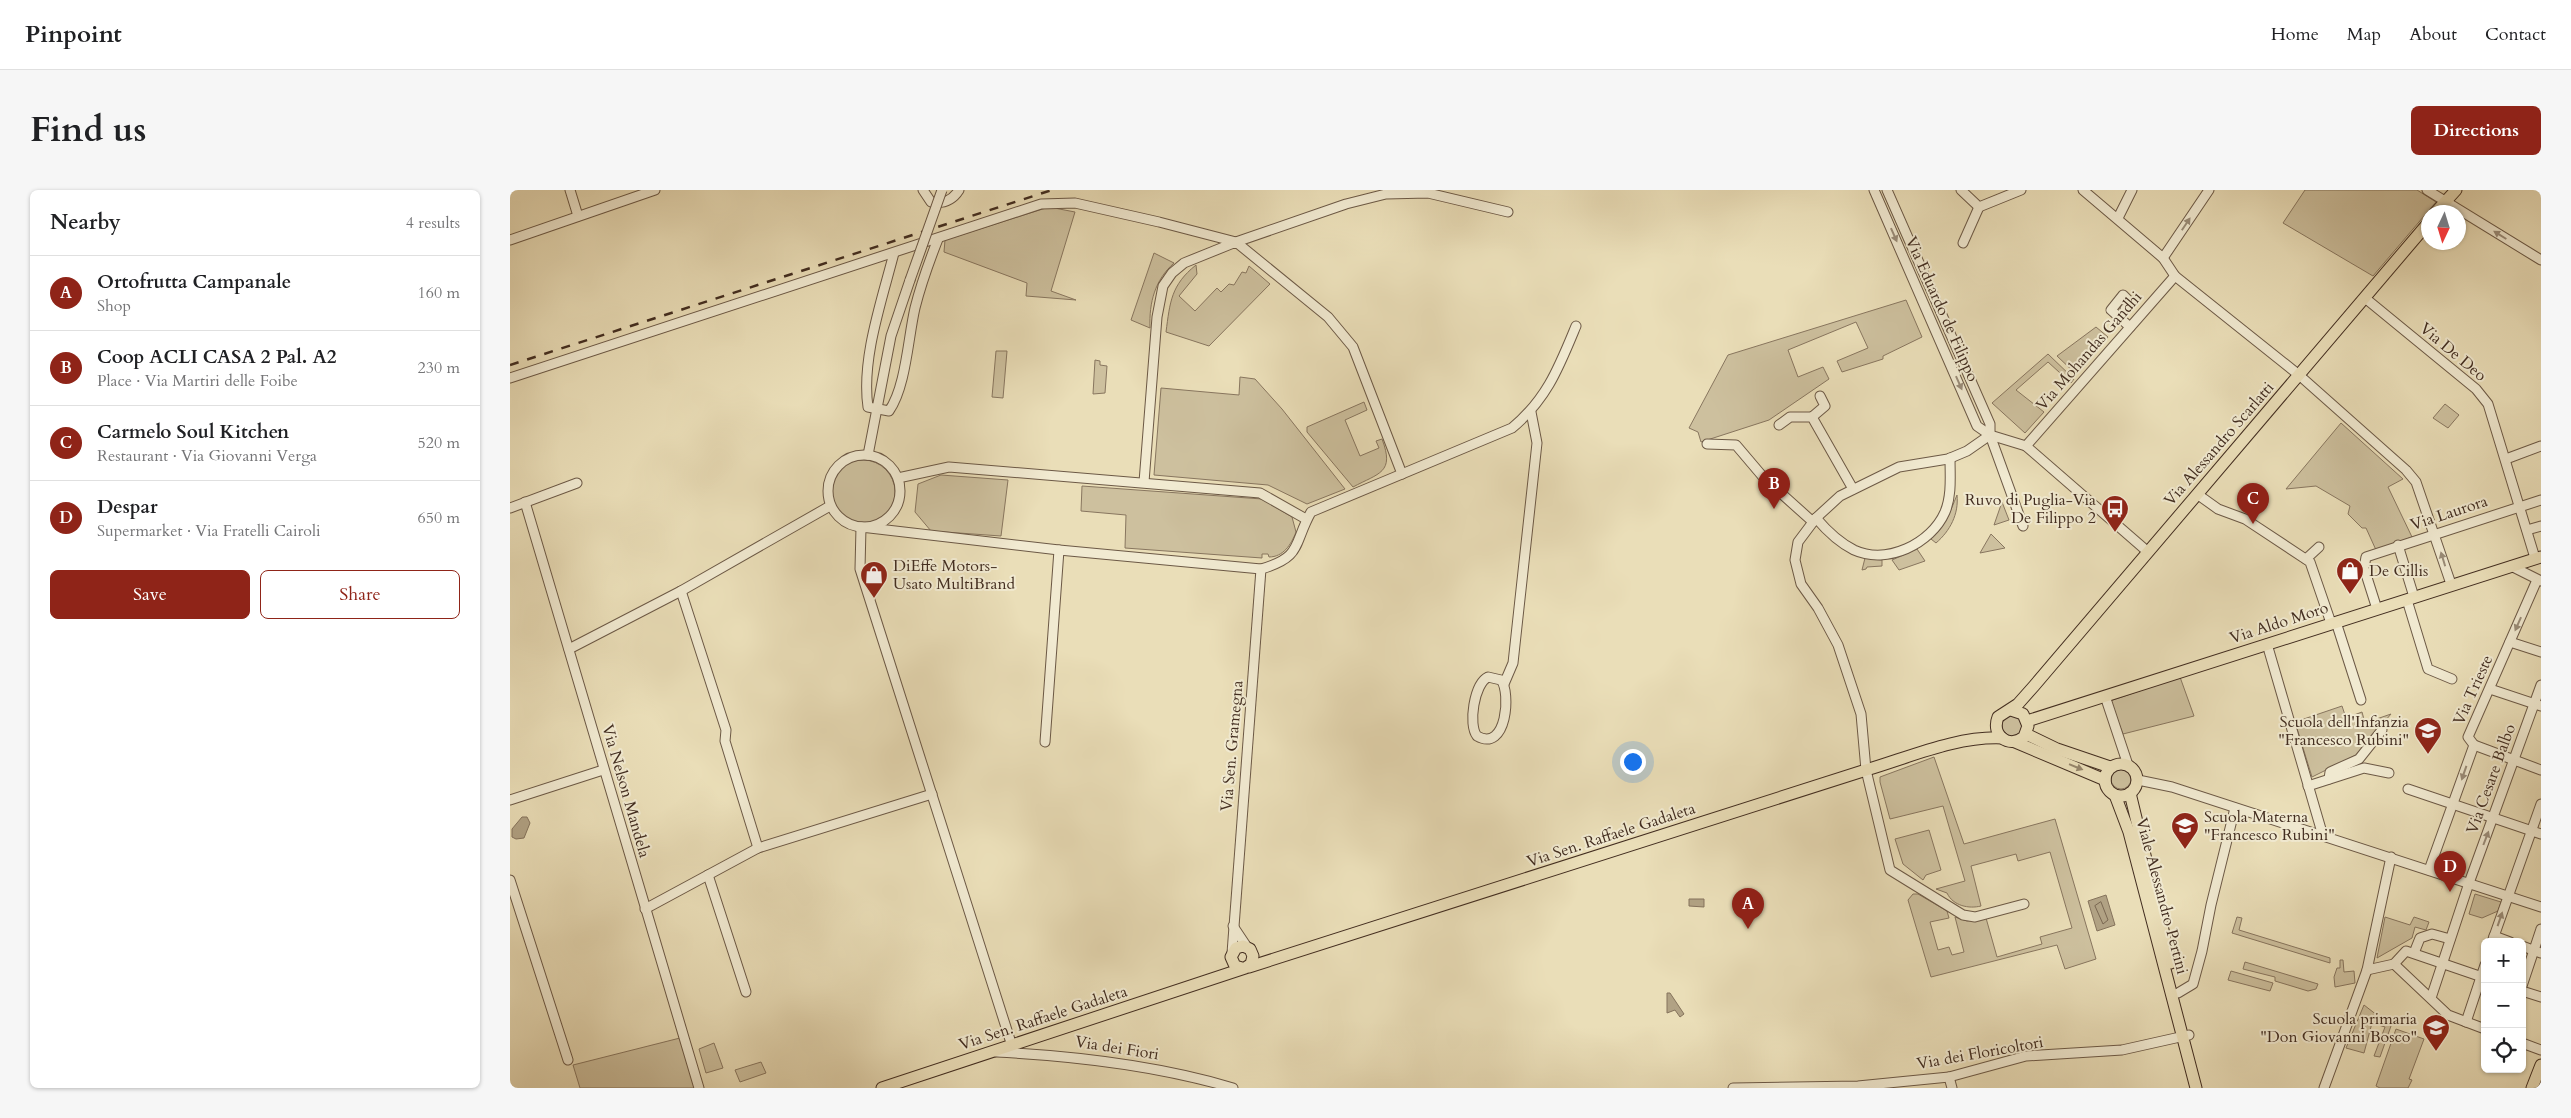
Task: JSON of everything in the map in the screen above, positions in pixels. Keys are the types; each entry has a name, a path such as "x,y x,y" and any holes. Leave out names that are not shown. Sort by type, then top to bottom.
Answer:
{"main road":[{"path":"2442,205 2456,190"},
{"name":"Via Alessandro Scarlatti","path":"2011,710 2034,686 2421,230"},
{"name":"Via Aldo Moro","path":"2027,719 2106,696 2451,584 2538,558"},
{"name":"Via Alessandro Scarlatti","path":"2027,719 2025,709 2034,686"},
{"path":"2026,734 2027,719 2020,712 2011,710 2002,713 1996,722 1997,731 2002,738 2105,780"},
{"name":"Via Sen. Raffaele Gadaleta","path":"1956,744 1996,722"},
{"path":"2014,742 2026,734"},
{"path":"2026,734 2056,749 2110,767 2119,763 2128,765 2135,771 2138,780 2130,794 2123,796 2115,795 2108,789 2105,780 2110,767"},
{"name":"Via Sen. Raffaele Gadaleta","path":"882,1088 1245,968 1866,770 1956,744 1986,738 2002,738"},
{"path":"2130,794 2178,1001 2181,1037 2190,1051 2204,1088"},
{"name":"Viale Alessandro Pertini","path":"2115,795 2129,832 2178,1001"},
{"name":"Via Sen. Raffaele Gadaleta","path":"1213,979 1240,946 1277,958"},
{"path":"1231,957 1235,966 1245,968 1253,960 1250,950"},
{"path":"2190,1051 2196,1088"},
{"path":"2536,1087 2541,1064"}],"street":[{"path":"570,190 578,216"},
{"path":"510,240 655,190"},
{"path":"923,190 931,202 940,203 949,200 959,190"},
{"path":"868,455 891,336 942,190"},
{"name":"Via Eduardo de Filippo","path":"1874,190 1977,426 1990,435 2026,446 2148,552"},
{"name":"Via Eduardo de Filippo","path":"1887,190 1990,424 1990,435"},
{"path":"1961,190 1979,207"},
{"path":"1963,243 1979,207 2021,190"},
{"path":"2083,190 2163,258 2175,276 2299,376 2406,470 2416,482 2451,584"},
{"path":"2118,218 2132,190"},
{"path":"2163,258 2209,190"},
{"path":"2427,190 2541,260"},
{"path":"1144,482 1157,317 1163,286 1172,272 1184,263 1236,242 1346,204 1386,194 1428,193 1508,212"},
{"path":"510,378 1040,204 1052,202 1075,203 1236,242 1328,317 1353,347 1402,474"},
{"path":"894,253 874,333 866,391 868,407 889,411 894,403 922,281 938,239"},
{"name":"Via Mohandas Gandhi","path":"2026,446 2175,276"},
{"path":"2125,309 2131,303 2123,295 2111,310 2130,327"},
{"name":"Via De Deo","path":"2365,298 2476,389 2488,404 2527,530 2538,558"},
{"path":"861,527 879,524 893,513 900,496 898,478 889,464 868,455 849,458 834,470 828,487 830,506 842,521 861,527 1059,550 1262,569 1283,563 1298,545 1306,520 1311,512 1512,428 1531,412 1556,372 1576,326"},
{"path":"1779,425 1790,417 1812,417 1825,406 1820,396"},
{"path":"1504,684 1492,676 1483,679 1478,687 1472,728 1482,739 1492,739 1502,729 1506,693 1504,684 1513,663 1536,443 1531,412"},
{"path":"1812,417 1852,489"},
{"path":"2023,526 1990,435 1967,451 1950,458 1899,467 1840,496 1814,520 1798,542 1795,560 1801,584 1818,608 1838,645 1850,674 1861,714 1866,770 1890,870 1963,915 1975,917 2024,904"},
{"path":"1707,444 1736,445 1764,478 1828,533 1855,550 1882,554 1910,548 1927,536 1944,513 1950,488 1950,458"},
{"path":"2506,459 2541,446"},
{"path":"898,478 949,467 1260,493 1306,520"},
{"path":"510,508 577,483"},
{"path":"2197,494 2218,509 2245,519 2310,562 2361,700"},
{"name":"Via Laurora","path":"2377,609 2364,568 2366,558 2398,545 2541,500"},
{"name":"Via Nelson Mandela","path":"525,502 603,770 699,1088"},
{"path":"568,649 680,591 830,506"},
{"path":"2527,530 2541,526"},
{"path":"861,527 860,569 1012,1046"},
{"path":"2398,545 2428,669 2452,679"},
{"path":"2306,559 2319,547"},
{"path":"1045,742 1059,550"},
{"path":"2511,566 2539,580"},
{"name":"Via Sen. Gramegna","path":"1231,957 1262,569"},
{"name":"Via Trieste","path":"2429,870 2474,745 2468,737 2539,580"},
{"path":"680,591 726,730 725,741 758,848"},
{"path":"2510,642 2541,652"},
{"path":"2267,644 2323,836"},
{"name":"Via Cesare Balbo","path":"2431,998 2469,883 2514,761 2538,705 2541,685"},
{"path":"2490,689 2538,705"},
{"path":"2106,696 2128,765"},
{"path":"2329,779 2330,772 2359,759 2382,730"},
{"path":"2474,745 2541,770"},
{"path":"2308,786 2364,768 2389,773"},
{"path":"510,800 603,770"},
{"path":"2138,780 2172,787 2541,907"},
{"path":"2408,789 2541,834"},
{"path":"645,909 758,848 932,794"},
{"path":"2493,938 2541,804"},
{"path":"2178,1001 2193,984 2235,808"},
{"path":"2324,1088 2367,970 2391,857"},
{"path":"708,875 746,992"},
{"path":"510,880 568,1060"},
{"path":"1233,926 1250,950"},
{"path":"2523,983 2537,952 2541,929"},
{"path":"2414,953 2420,938 2432,934 2450,939"},
{"path":"2367,970 2394,964 2406,951 2481,976"},
{"path":"2394,964 2448,1015 2482,1028"},
{"path":"2466,1022 2481,982"},
{"path":"2526,992 2541,997"},
{"name":"Via dei Floricoltori","path":"1732,1088 1858,1086 1949,1077 2026,1056 2122,1050 2181,1037"},
{"path":"2526,1044 2541,1050"},
{"name":"Via dei Fiori","path":"995,1052 1061,1055 1155,1069 1233,1088"},
{"path":"1949,1077 1952,1088"}],"shaded area":[{"path":"2305,190 2417,190 2436,202 2433,205 2421,205 2421,220 2373,276 2283,223"},
{"path":"1049,207 1075,212 1051,291 1076,300 1026,296 1027,283 944,252 945,240"},
{"path":"1154,253 1174,263 1162,277 1154,292 1150,328 1131,320"},
{"path":"1196,265 1197,274 1179,296 1195,311 1217,288 1221,292 1229,284 1234,285 1242,272 1246,273 1249,266 1270,284 1209,346 1166,332 1173,295 1181,280"},
{"path":"1906,300 1922,337 1883,356 1883,359 1842,372 1837,361 1868,348 1856,322 1788,350 1798,377 1823,367 1829,379 1769,420 1701,442 1698,432 1689,428 1728,355"},
{"path":"2096,327 2108,337 2076,374 2057,356"},
{"path":"996,351 1007,351 1003,398 992,397"},
{"path":"2048,354 2074,379 2071,383 2048,362 2016,390 2044,412 2025,433 1992,403"},
{"path":"1095,360 1100,361 1100,365 1107,366 1105,393 1093,394"},
{"path":"1240,377 1255,379 1282,409 1345,489 1307,504 1268,485 1154,475 1161,388 1239,395"},
{"path":"1364,402 1367,410 1345,420 1360,456 1379,448 1376,441 1382,439 1387,459 1382,470 1377,475 1353,487 1307,432 1307,427"},
{"path":"2445,404 2459,415 2448,428 2433,418"},
{"path":"2341,423 2403,479 2388,487 2412,537 2376,550 2366,528 2362,528 2348,514 2350,506 2316,486 2286,489"},
{"path":"863,460 881,466 889,474 895,492 889,510 881,518 863,524 845,518 837,510 831,492 837,474 845,466"},
{"path":"941,475 1008,480 1001,536 931,531 915,512 918,484"},
{"path":"1082,486 1262,499 1292,517 1296,532 1289,546 1282,553 1269,557 1268,554 1262,554 1262,558 1125,548 1126,515 1081,511"},
{"path":"1957,495 1957,509 1952,522 1936,543 1931,539 1944,524"},
{"path":"2002,502 2009,520 1994,525"},
{"path":"1991,534 2005,548 1980,553"},
{"path":"1917,549 1925,561 1899,570 1892,560"},
{"path":"1865,558 1882,560 1882,566 1867,567 1862,570"},
{"path":"2180,677 2194,716 2123,734 2110,701"},
{"path":"2342,706 2346,718 2362,712 2365,723 2391,714 2356,755 2312,777 2295,722"},
{"path":"2012,716 2019,719 2022,726 2019,733 2012,736 2005,733 2002,726 2005,719"},
{"path":"1934,757 1964,844 2055,819 2096,959 2065,969 2057,945 1931,977 1908,900 1913,894 1918,894 1947,911 1949,918 1930,922 1938,950 1949,947 1952,955 1964,952 1955,917 1967,921 1986,918 1997,957 2042,944 2040,937 2072,928 2050,852 2018,861 2016,854 1971,866 1981,906 1962,906 1953,901 1947,893 1936,889 1965,881 1943,806 1890,819 1880,782 1880,777"},
{"path":"2121,769 2128,772 2131,779 2128,786 2121,789 2114,786 2111,779 2114,772"},
{"path":"1929,830 1941,870 1926,875 1923,880 1903,864 1895,839"},
{"path":"2475,894 2501,902 2498,911 2482,918 2469,914"},
{"path":"2237,917 2242,918 2239,930 2330,958 2330,963 2232,933"},
{"path":"2385,917 2410,925 2414,917 2429,922 2426,930 2415,927 2412,938 2377,958"},
{"path":"2340,960 2343,960 2344,972 2354,971 2355,983 2335,987 2334,977 2337,968 2340,968"},
{"path":"2245,962 2318,984 2316,989 2308,991 2275,981 2275,977 2243,969"},
{"path":"2231,971 2273,983 2270,991 2228,980"},
{"path":"2364,1005 2391,1026 2380,1057 2374,1056 2385,1027 2372,1023 2364,1053 2346,1048"},
{"path":"2396,1029 2424,1039 2409,1079 2412,1080 2408,1088 2380,1088 2376,1086"},
{"path":"680,1038 695,1088 580,1088 573,1065"},
{"path":"714,1043 723,1068 706,1073 699,1049"},
{"path":"761,1062 766,1073 740,1082 735,1070"}],"water":[{"path":"522,817 527,817 530,823 524,838 516,839 512,837 512,829"},
{"path":"2106,895 2115,925 2097,931 2088,901"},
{"path":"1689,899 1704,899 1704,907 1689,906"},
{"path":"1667,993 1670,993 1684,1014 1680,1017 1675,1010 1667,1013"}],"railway":[{"path":"510,365 1052,190"}],"place":[{"name":"Coop ACLI CASA 2 Pal. A2","path":"1774,509"},
{"name":"Carmelo Soul Kitchen","path":"2253,524"},
{"name":"Ruvo di Puglia-Via De Filippo 2","path":"2115,533"},
{"name":"De Cillis","path":"2350,595"},
{"name":"DiEffe Motors- Usato MultiBrand","path":"874,599"},
{"name":"Scuola dell'Infanzia \"Francesco Rubini\"","path":"2428,755"},
{"name":"Scuola Materna \"Francesco Rubini\"","path":"2185,850"},
{"name":"Despar","path":"2450,892"},
{"name":"Ortofrutta Campanale","path":"1748,929"},
{"name":"Scuola primaria \"Don Giovanni Bosco\"","path":"2436,1052"}]}
